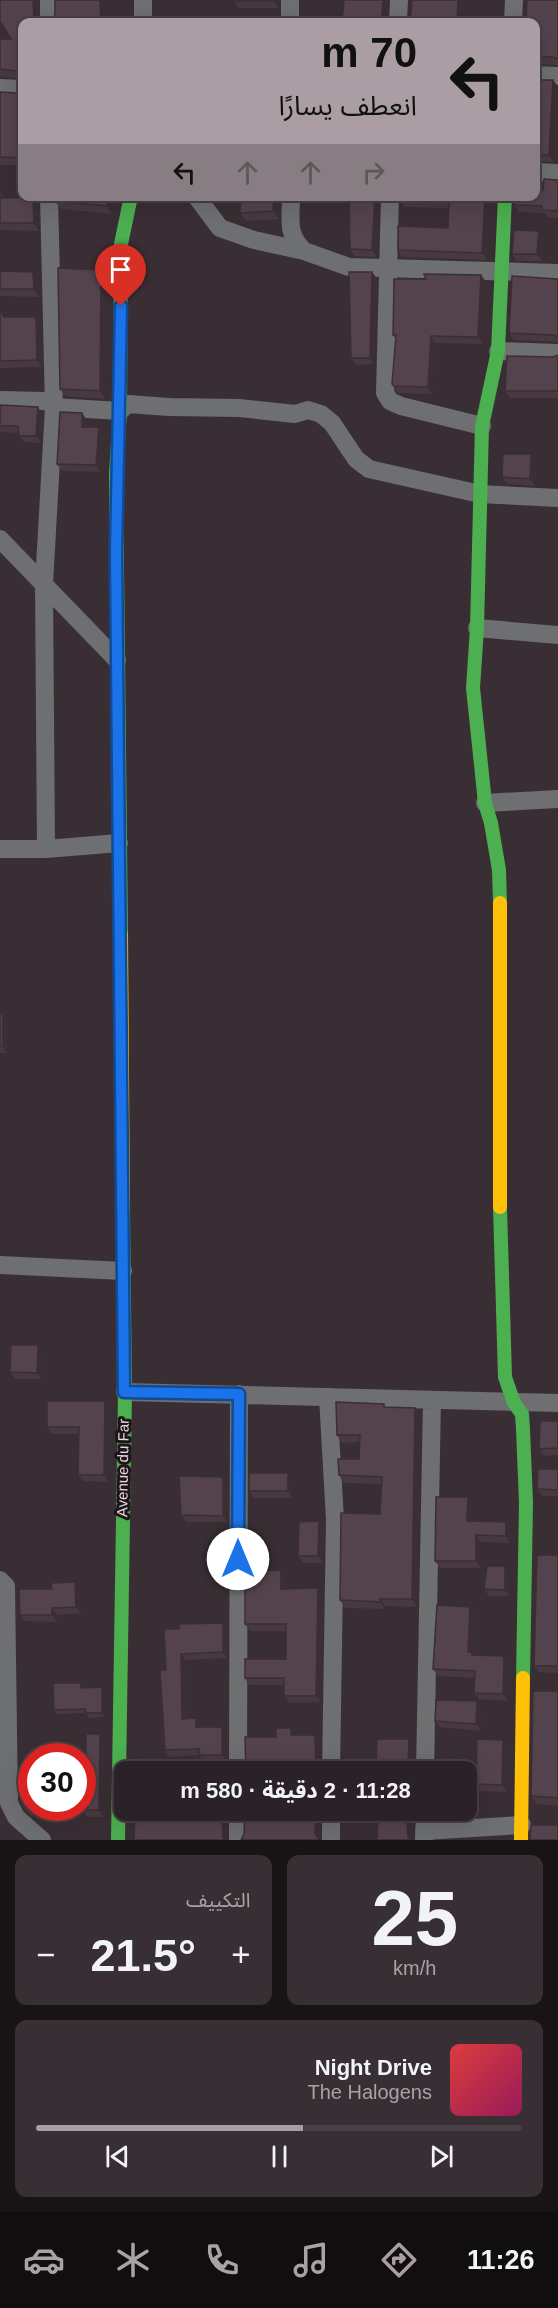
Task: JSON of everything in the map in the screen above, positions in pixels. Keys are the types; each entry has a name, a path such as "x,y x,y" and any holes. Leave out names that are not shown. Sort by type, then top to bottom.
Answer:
{"street":[{"path":"49,0 49,18"},
{"path":"142,0 143,18"},
{"path":"290,0 290,18"},
{"path":"398,18 399,0"},
{"path":"513,18 514,0"},
{"path":"540,75 558,76"},
{"path":"0,88 18,89"},
{"path":"540,172 558,173"},
{"path":"46,849 44,584 54,406 49,201"},
{"name":"Avenue du Far","path":"118,1840 124,1392 116,474 120,411 121,244 130,201"},
{"path":"200,201 220,228 254,240 304,251 349,267 558,273"},
{"path":"291,201 291,230 294,241 304,251"},
{"path":"390,201 385,393 390,401 401,406 482,426"},
{"path":"424,1835 522,1833 526,1503 522,1414 514,1403 506,1377 502,1321 499,1154 501,943 499,870 485,803 473,688 477,627 482,426 498,351 505,201"},
{"path":"498,351 558,352"},
{"path":"0,400 47,401 54,406 120,411 128,404 239,408 295,414 308,410 321,414 332,423 356,459 369,469 480,494 558,498"},
{"path":"0,539 117,660"},
{"path":"477,627 558,634"},
{"path":"485,803 558,800"},
{"path":"0,849 46,849 119,843"},
{"path":"0,1265 123,1271"},
{"path":"124,1392 558,1403"},
{"path":"238,1761 239,1394"},
{"path":"328,1396 335,1520 331,1761"},
{"path":"425,1761 432,1400"},
{"path":"0,1580 6,1586 9,1803 16,1817 42,1840"},
{"path":"238,1821 238,1840"},
{"path":"331,1821 331,1840"}],"building":[{"path":"0,0 33,0 34,18 18,18 18,71 0,69 0,39 11,39 0,21"},
{"path":"55,0 100,0 101,18 54,18"},
{"path":"274,0 274,1 234,1"},
{"path":"344,0 383,0 383,18 342,18"},
{"path":"412,0 458,0 457,18 410,18"},
{"path":"527,0 558,0 558,59 540,56 540,18 526,18"},
{"path":"540,80 553,80 549,155 540,155"},
{"path":"0,92 18,92 18,158 0,157"},
{"path":"544,179 558,180 558,211 542,210 542,206 514,205 514,201 540,201 540,190 543,190"},
{"path":"0,191 2,191 2,198 18,197 18,201 33,201 34,223 0,223"},
{"path":"55,201 107,201 107,206"},
{"path":"241,201 274,201 273,211 240,213"},
{"path":"349,201 375,201 372,250 350,249"},
{"path":"449,201 485,201 482,253 398,250 398,226 448,228"},
{"path":"514,230 539,231 537,254 512,254"},
{"path":"58,268 101,270 100,391 60,389"},
{"path":"0,271 33,272 34,289 0,289"},
{"path":"349,272 372,272 370,358 351,358"},
{"path":"424,274 481,275 478,337 431,336 428,387 394,386 392,384 396,335 393,335 394,279 426,279"},
{"path":"512,276 558,279 558,337 509,333"},
{"path":"0,311 4,317 36,317 37,360 0,361"},
{"path":"558,355 558,391 505,391 507,356 553,357"},
{"path":"0,405 38,407 36,436 19,436 18,426 0,426"},
{"path":"60,412 82,413 82,427 99,427 96,465 57,464"},
{"path":"503,454 531,454 530,479 502,477"},
{"path":"0,1014 3,1014 3,1046 0,1046"},
{"path":"11,1345 38,1345 37,1373 10,1372"},
{"path":"47,1401 105,1401 104,1475 78,1475 79,1427 47,1427"},
{"path":"336,1402 415,1408 412,1599 380,1599 380,1602 340,1600 341,1513 380,1514 382,1477 339,1475 338,1459 359,1459 360,1435 337,1435"},
{"path":"540,1421 558,1421 558,1448 539,1449"},
{"path":"538,1469 558,1469 558,1490 537,1489"},
{"path":"249,1473 288,1473 288,1491 249,1491"},
{"path":"179,1476 223,1477 223,1516 181,1515"},
{"path":"436,1497 468,1497 467,1521 506,1522 506,1536 476,1535 476,1561 435,1561"},
{"path":"319,1521 318,1556 298,1556 299,1522"},
{"path":"537,1555 558,1555 558,1666 534,1666"},
{"path":"487,1566 505,1566 505,1590 484,1589"},
{"path":"281,1570 281,1589 318,1588 316,1696 284,1696 284,1678 245,1678 245,1659 286,1659 286,1624 245,1624 245,1571"},
{"path":"75,1582 76,1607 52,1608 52,1615 20,1615 19,1589 52,1589 51,1583"},
{"path":"437,1605 470,1607 468,1652 472,1652 472,1655 504,1656 503,1694 474,1693 475,1671 433,1669"},
{"path":"223,1623 223,1652 181,1654 182,1719 196,1718 196,1727 222,1727 222,1755 199,1755 199,1749 165,1750 160,1670 166,1670 164,1629 179,1629 179,1624"},
{"path":"53,1683 81,1683 81,1688 102,1687 102,1713 86,1713 85,1709 54,1710"},
{"path":"533,1691 558,1691 558,1798 531,1796"},
{"path":"436,1700 477,1701 476,1724 435,1721"},
{"path":"276,1728 291,1728 291,1735 315,1735 316,1761 246,1761 245,1737 276,1737"},
{"path":"86,1734 100,1734 99,1810 96,1810 96,1743 86,1743"},
{"path":"377,1739 409,1739 408,1761 376,1761"},
{"path":"477,1739 503,1740 502,1785 477,1784"},
{"path":"135,1821 222,1821 225,1840 134,1840"},
{"path":"245,1821 316,1821 315,1833 319,1840 241,1840 244,1834"},
{"path":"378,1821 407,1821 408,1837 412,1840 377,1840"},
{"path":"531,1825 558,1825 558,1840 530,1840"}],"traffic: fast":[{"path":"121,934 116,474 120,411 121,244 130,201"},
{"path":"500,903 499,870 485,803 473,688 477,628 482,426 498,351 505,201"},
{"path":"500,1207 505,1377 514,1403 522,1414 523,1429 526,1503 523,1678"},
{"path":"118,1840 125,1392 123,1210"}],"traffic: slow":[{"path":"500,903 500,1207"},
{"path":"121,934 123,1210"},
{"path":"521,1840 523,1678"}],"route":[{"path":"121,306 116,552 124,1392 239,1394 238,1559"}]}
